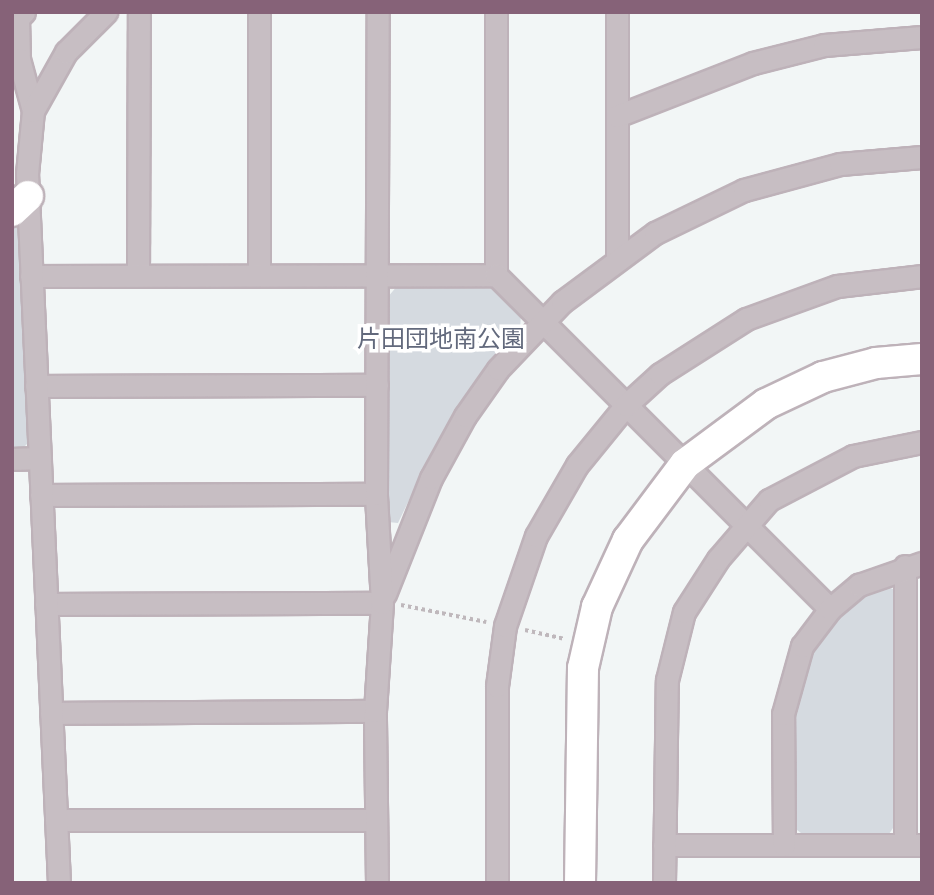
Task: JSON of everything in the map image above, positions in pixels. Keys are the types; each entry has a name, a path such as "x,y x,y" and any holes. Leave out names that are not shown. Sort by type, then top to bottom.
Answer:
{"street":[{"path":"22,194 33,111 66,51 106,12"},
{"path":"138,274 139,12"},
{"path":"259,12 259,274"},
{"path":"377,883 375,711 382,603 376,494 378,12"},
{"path":"496,12 496,275 830,609"},
{"path":"617,12 617,257"},
{"path":"20,14 16,60 33,111"},
{"path":"617,116 720,73 765,60 824,45 922,37"},
{"path":"12,156 22,194 31,276 59,883"},
{"path":"382,603 431,478 465,416 540,320 617,257 699,209 744,190 840,164 922,157"},
{"path":"31,276 496,275"},
{"path":"497,883 497,686 515,589 551,505 577,465 626,405 660,374 747,319 837,286 922,276"},
{"path":"580,883 581,696 588,643 597,607 628,540 685,464 792,388 876,363 922,359"},
{"path":"36,386 377,385"},
{"path":"664,883 663,744 669,669 684,612 746,525 769,500 830,466 880,449 922,442"},
{"path":"12,459 40,458"},
{"path":"41,495 376,494"},
{"path":"664,845 784,845 914,845 913,564 859,585 830,609 802,646 787,687 784,845"},
{"path":"46,604 382,603"},
{"path":"51,713 375,711"},
{"path":"56,820 376,820"}],"green space":[{"path":"20,216 31,440 20,451 12,451 12,224"},
{"name":"片田団地南公園","path":"398,285 491,286 521,314 520,330 489,366 422,473 398,523 388,522 386,516 387,298"},
{"path":"881,585 896,590 895,825 887,837 805,836 793,827 794,714 803,668 839,615"}]}
